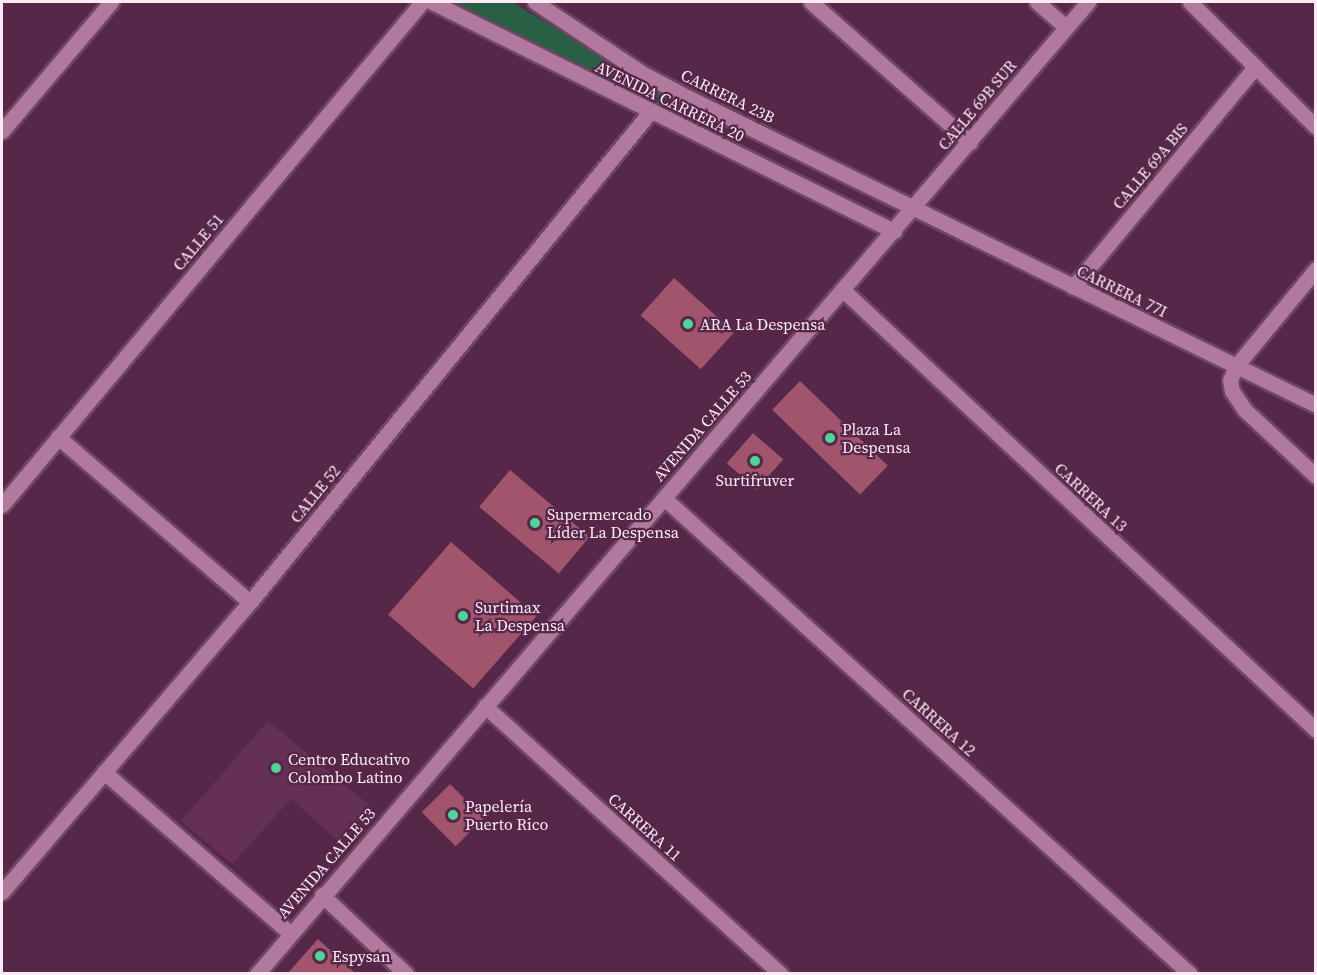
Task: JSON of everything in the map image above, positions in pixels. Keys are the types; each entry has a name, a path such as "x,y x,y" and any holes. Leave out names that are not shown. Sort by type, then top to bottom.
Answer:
{"street":[{"path":"2,131 111,2"},
{"name":"CALLE 51","path":"2,505 422,2"},
{"name":"AVENIDA CARRERA 20","path":"432,2 894,231"},
{"name":"CARRERA 23B","path":"535,2 642,73 912,209"},
{"path":"812,2 970,142"},
{"path":"1037,2 1066,27"},
{"name":"CALLE 69B SUR","path":"894,231 1088,2"},
{"path":"1190,2 1316,128"},
{"name":"CALLE 69A BIS","path":"1073,287 1255,67"},
{"name":"CALLE 52","path":"2,892 250,602 650,112"},
{"name":"CARRERA 77I","path":"912,209 1316,405"},
{"name":"AVENIDA CALLE 53","path":"257,974 484,706 894,231"},
{"path":"1316,269 1236,366 1230,380 1233,391 1245,410 1316,476"},
{"name":"CARRERA 13","path":"843,290 1316,730"},
{"path":"58,437 250,602"},
{"name":"CARRERA 12","path":"664,498 1190,974"},
{"name":"CARRERA 11","path":"484,706 781,974"},
{"path":"104,772 290,933"},
{"path":"322,895 406,974"}],"shaded area":[{"name":"Centro Educativo Colombo Latino","path":"268,721 372,807 342,844 291,799 232,864 181,821"}],"green space":[{"path":"447,2 512,2 696,113 692,123"}],"building":[{"name":"ARA La Despensa","path":"674,278 734,332 701,369 641,315"},
{"name":"Plaza La Despensa","path":"800,381 888,466 860,495 772,410"},
{"name":"Surtifruver","path":"753,433 783,459 757,489 727,463"},
{"name":"Supermercado Líder La Despensa","path":"510,470 590,537 559,574 479,507"},
{"name":"Surtimax La Despensa","path":"451,542 536,616 473,689 388,614"},
{"name":"Papelería Puerto Rico","path":"450,784 484,818 456,846 422,812"},
{"name":"Espysan","path":"318,939 356,974 287,974"}],"place":[{"name":"ARA La Despensa","path":"688,324"},
{"name":"Plaza La Despensa","path":"830,438"},
{"name":"Surtifruver","path":"755,461"},
{"name":"Supermercado Líder La Despensa","path":"535,523"},
{"name":"Surtimax La Despensa","path":"463,616"},
{"name":"Centro Educativo Colombo Latino","path":"276,768"},
{"name":"Papelería Puerto Rico","path":"453,815"},
{"name":"Espysan","path":"320,956"}]}
